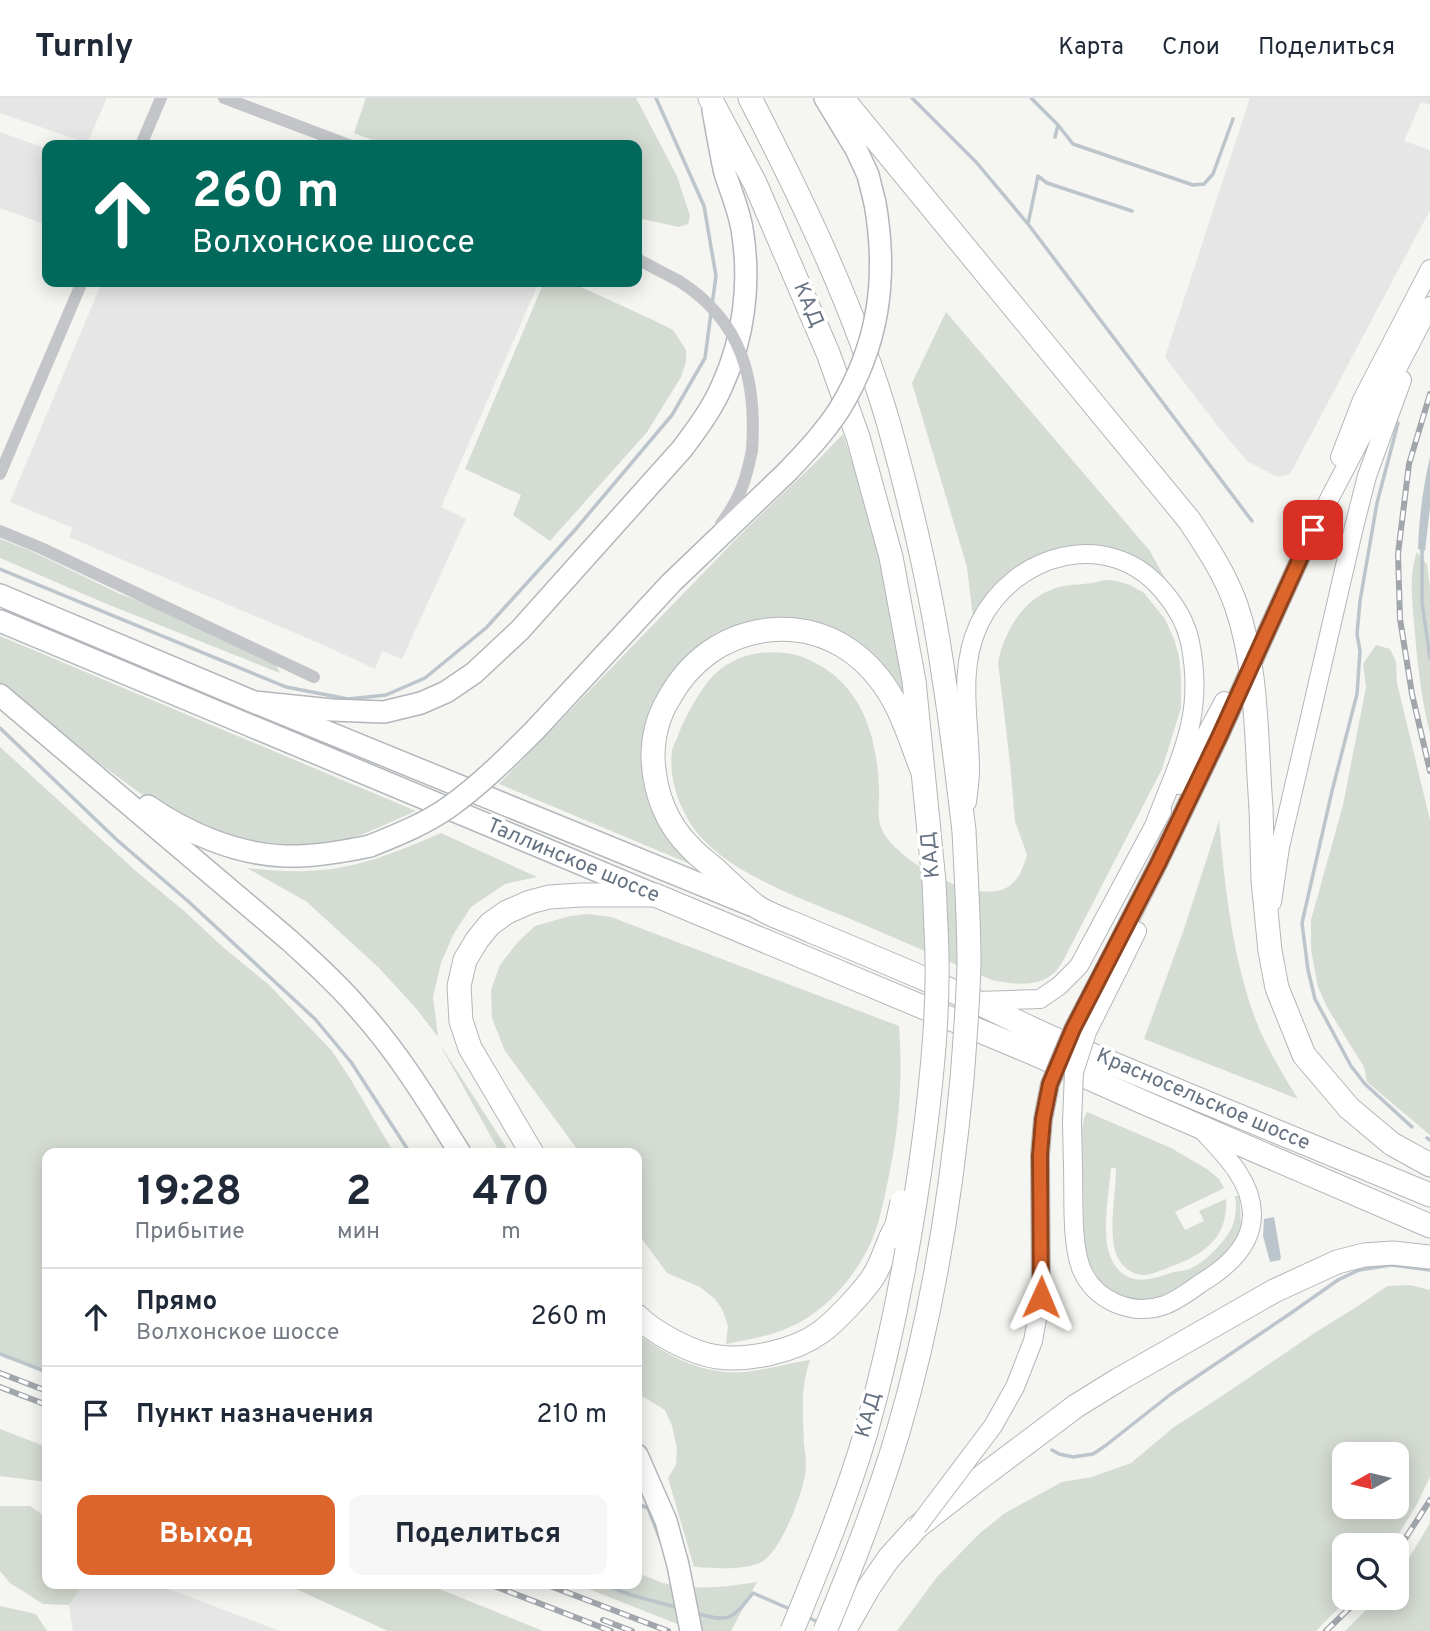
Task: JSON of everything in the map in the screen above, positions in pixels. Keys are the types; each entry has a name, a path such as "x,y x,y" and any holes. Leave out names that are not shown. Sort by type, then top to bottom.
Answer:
{"highway":[{"name":"КАД","path":"750,98 821,242 858,332 888,423 922,557 944,676 964,831 968,912 969,963 958,1119 938,1264 898,1432 863,1540 825,1631"},
{"path":"842,98 1188,520 1217,562 1236,604 1248,651 1255,714 1263,880 1270,951 1277,988 1304,1055 1349,1108 1392,1144 1430,1165"},
{"name":"КАД","path":"710,99 755,183 828,353 858,437 891,556 914,681 934,882 938,964 937,1017 918,1184 904,1271 887,1353 865,1433 830,1538 792,1631"},
{"path":"759,908 690,848 662,807 654,774 653,743 662,710 676,685 696,662 720,644 743,635 770,630 796,630 821,635 840,644 860,657 876,673 900,713 922,770"},
{"path":"529,1148 470,1048 461,1021 459,986 466,960 490,924 507,912 530,902 549,897 581,895 655,895"},
{"name":"Таллинское шоссе","path":"655,895 1035,1054 1145,1103"},
{"name":"Таллинское шоссе","path":"759,908 977,1001"},
{"path":"642,1320 687,1348 718,1357 757,1356 793,1347 821,1332 844,1311 873,1277 897,1225 908,1175 921,1078 928,964 936,928"},
{"name":"Красносельское шоссе","path":"977,1001 1054,1038 1430,1195"},
{"name":"Красносельское шоссе","path":"1145,1103 1430,1226"},
{"path":"844,1631 888,1558 917,1527 1076,1406 1262,1297 1305,1275 1363,1255 1393,1253 1430,1257"}],"main road":[{"path":"55,740 186,829 236,849 283,856 331,854 370,846 414,828 449,807 492,772 535,730 671,583 787,472 838,412 855,380 871,342 879,299 882,261 880,232 876,203 867,175 825,98"},
{"path":"254,702 384,712 422,703 446,692 474,673 520,630 682,449 704,419 722,387 734,354 745,307 747,269 742,228 725,170 710,99"},
{"path":"1313,530 1362,400 1427,290 1430,269"},
{"path":"1199,1127 1237,1171 1250,1193 1252,1216 1248,1238 1238,1254 1208,1279 1165,1305 1147,1309 1127,1308 1105,1298 1090,1285 1081,1267 1077,1247 1072,1123 1074,1072 1087,1032 1158,864 1302,553 1430,307"},
{"path":"1270,951 1272,894 1280,847 1354,527 1367,476 1430,307"},
{"path":"977,1001 1040,999 1059,986 1079,966 1156,821 1184,776 1302,553"},
{"path":"964,831 970,771 965,703 966,670 979,625 993,601 1010,582 1030,568 1052,559 1074,555 1097,554 1118,559 1155,581 1181,617 1190,642 1195,678 1191,721 1179,762 1156,821"},
{"name":"Таллинское шоссе","path":"0,595 759,908"},
{"name":"Таллинское шоссе","path":"0,621 655,895"},
{"path":"0,695 289,940 330,978 387,1042 457,1148"},
{"path":"917,1527 993,1426 1015,1387 1033,1340 1041,1297 1040,1166 1043,1119 1050,1084 1073,1029 1112,969"},
{"path":"642,1466 666,1521 678,1564 691,1631"}],"street":[{"path":"143,140 161,98"},
{"path":"224,98 336,140"},
{"path":"642,262 691,289 722,318 732,332 753,394 752,450 747,477 736,504 671,583"},
{"path":"0,474 80,287"},
{"path":"0,531 314,677"}],"shaded area":[{"path":"0,98 107,98 88,140 78,140 0,113"},
{"path":"366,98 636,98 677,176 690,216 688,224 679,227 642,219 642,140 372,140 354,133"},
{"path":"1250,98 1430,98 1430,105 1421,102 1404,141 1430,150 1430,210 1290,474 1278,477 1247,461 1165,357"},
{"path":"0,132 42,147 42,223 0,208"},
{"path":"100,287 537,287 441,507 466,519 402,659 382,651 375,669 69,537 73,528 10,502"},
{"path":"542,287 581,287 673,330 686,350 686,362 681,377 647,432 550,541 513,515 521,495 465,469"},
{"path":"946,312 1150,551 1167,582 1138,559 1118,550 1094,546 1069,549 1043,555 1011,572 993,589 973,618 967,567 912,383"},
{"path":"843,434 873,524 908,703 858,646 723,634 645,747 695,866 499,784 743,532"},
{"path":"1430,457 1430,508 1425,551 1418,549"},
{"path":"0,539 120,594 155,607 276,665 280,673 0,558"},
{"path":"1417,552 1427,564 1430,588 1430,734 1420,679 1412,604 1412,578"},
{"path":"1106,580 1130,585 1144,593 1165,619 1179,656 1181,708 1162,769 1064,959 1048,978 1024,984 992,980 788,893 729,862 699,835 687,817 674,784 672,751 684,721 700,694 716,673 739,658 766,652 795,655 834,675 857,702 871,735 878,770 879,820 890,842 918,866 955,884 990,892 1004,889 1019,875 1027,855 1015,821 998,662 1001,649 1019,614 1038,596 1063,586"},
{"path":"0,636 416,811 345,840 284,844 252,841 224,834 162,808 76,746 0,685"},
{"path":"1376,645 1390,649 1396,662 1397,683 1430,820 1430,1135 1367,1082 1364,1067 1328,1009 1318,987 1311,949 1311,920 1343,805 1366,687 1363,664"},
{"path":"0,747 137,872 269,985 332,1051 391,1148 42,1148 42,1371 0,1354"},
{"path":"1219,821 1231,921 1247,994 1264,1039 1298,1099 1144,1039"},
{"path":"441,833 537,877 505,884 471,907 453,935 441,963 433,997 438,1037 378,967 307,902 247,868 300,871 359,864"},
{"path":"587,914 611,917 899,1026 900,1086 897,1125 891,1165 876,1228 865,1254 842,1287 813,1314 793,1326 765,1336 726,1344 728,1326 722,1309 714,1298 700,1287 667,1273 642,1239 642,1148 576,1148 505,1051 492,1018 491,990 500,965 535,926"},
{"path":"439,1043 507,1148 497,1148"},
{"path":"1087,1112 1171,1148 1207,1169 1219,1179 1224,1188 1175,1212 1185,1230 1204,1221 1199,1211 1226,1199 1223,1225 1210,1245 1179,1264 1152,1274 1140,1275 1123,1265 1115,1249 1113,1227 1116,1168 1111,1168 1107,1244 1114,1263 1126,1276 1151,1279 1199,1264 1229,1233 1235,1216 1235,1196 1240,1196 1241,1227 1235,1242 1221,1260 1171,1295 1145,1301 1131,1299 1114,1293 1101,1282 1091,1267 1084,1233 1082,1131"},
{"path":"1274,1217 1281,1258 1270,1262 1263,1236 1264,1219"},
{"path":"1410,1285 1430,1290 1430,1477 1409,1517 1409,1442 1332,1442 1332,1519 1408,1519 1399,1533 1332,1533 1332,1610 1336,1610 1316,1631 897,1631 937,1577 980,1533 1005,1513 1062,1482 1092,1477 1131,1463 1174,1427 1387,1286"},
{"path":"642,1337 675,1357 715,1371 744,1372 810,1360 803,1391 806,1465 802,1488 785,1531 763,1561 739,1568 694,1567 668,1478 676,1465 677,1448 665,1410 642,1396"},
{"path":"0,1429 42,1445 42,1481 0,1476"},
{"path":"0,1506 30,1506 42,1514 42,1589 80,1589 69,1605 43,1604 10,1583 0,1571"},
{"path":"1430,1523 1430,1631 1345,1631 1366,1610 1409,1610 1409,1558"},
{"path":"642,1575 663,1583 698,1588 757,1582 731,1631 695,1631 589,1589 642,1589"},
{"path":"80,1589 168,1589 280,1631 73,1631 69,1605"},
{"path":"296,1589 439,1589 543,1631 388,1631"},
{"path":"0,1606 36,1614 47,1631 0,1631"}],"waterway":[{"path":"656,98 704,206 716,276 712,305"},
{"path":"912,98 976,162 1028,224 1252,521"},
{"path":"1031,98 1058,125 1055,137"},
{"path":"1058,125 1073,144 1193,185 1204,184 1213,174 1233,119"},
{"path":"1028,224 1038,176 1047,183 1132,211"},
{"path":"0,569 286,687 348,699 386,695 425,678 486,628 575,530 672,415 705,358 711,313"},
{"path":"1398,423 1377,503 1360,601 1357,694 1302,923 1315,999 1351,1066 1365,1084 1412,1127"},
{"path":"1422,549 1422,602 1430,658"},
{"path":"0,728 117,840 189,902 315,1019 351,1062 407,1148"},
{"path":"1052,1450 1073,1457 1093,1454 1171,1394 1338,1280 1359,1270 1391,1265 1430,1270"},
{"path":"0,1354 42,1370"},
{"path":"642,1506 648,1508 661,1542"},
{"path":"615,1589 679,1608"},
{"path":"696,1613 716,1618 730,1616 753,1593 792,1610"},
{"path":"805,1616 820,1623"}],"railway":[{"path":"1430,394 1409,464 1398,554 1400,619 1412,694 1430,771"},
{"path":"0,1373 42,1389"},
{"path":"0,1387 42,1403"},
{"path":"1409,1533 1430,1500"},
{"path":"502,1589 611,1631"},
{"path":"558,1589 668,1631"},
{"path":"1326,1631 1348,1610"},
{"path":"603,1620 632,1631"}],"route":[{"path":"1041,1297 1040,1155 1050,1084 1073,1029 1158,864 1219,737 1313,530"}]}
